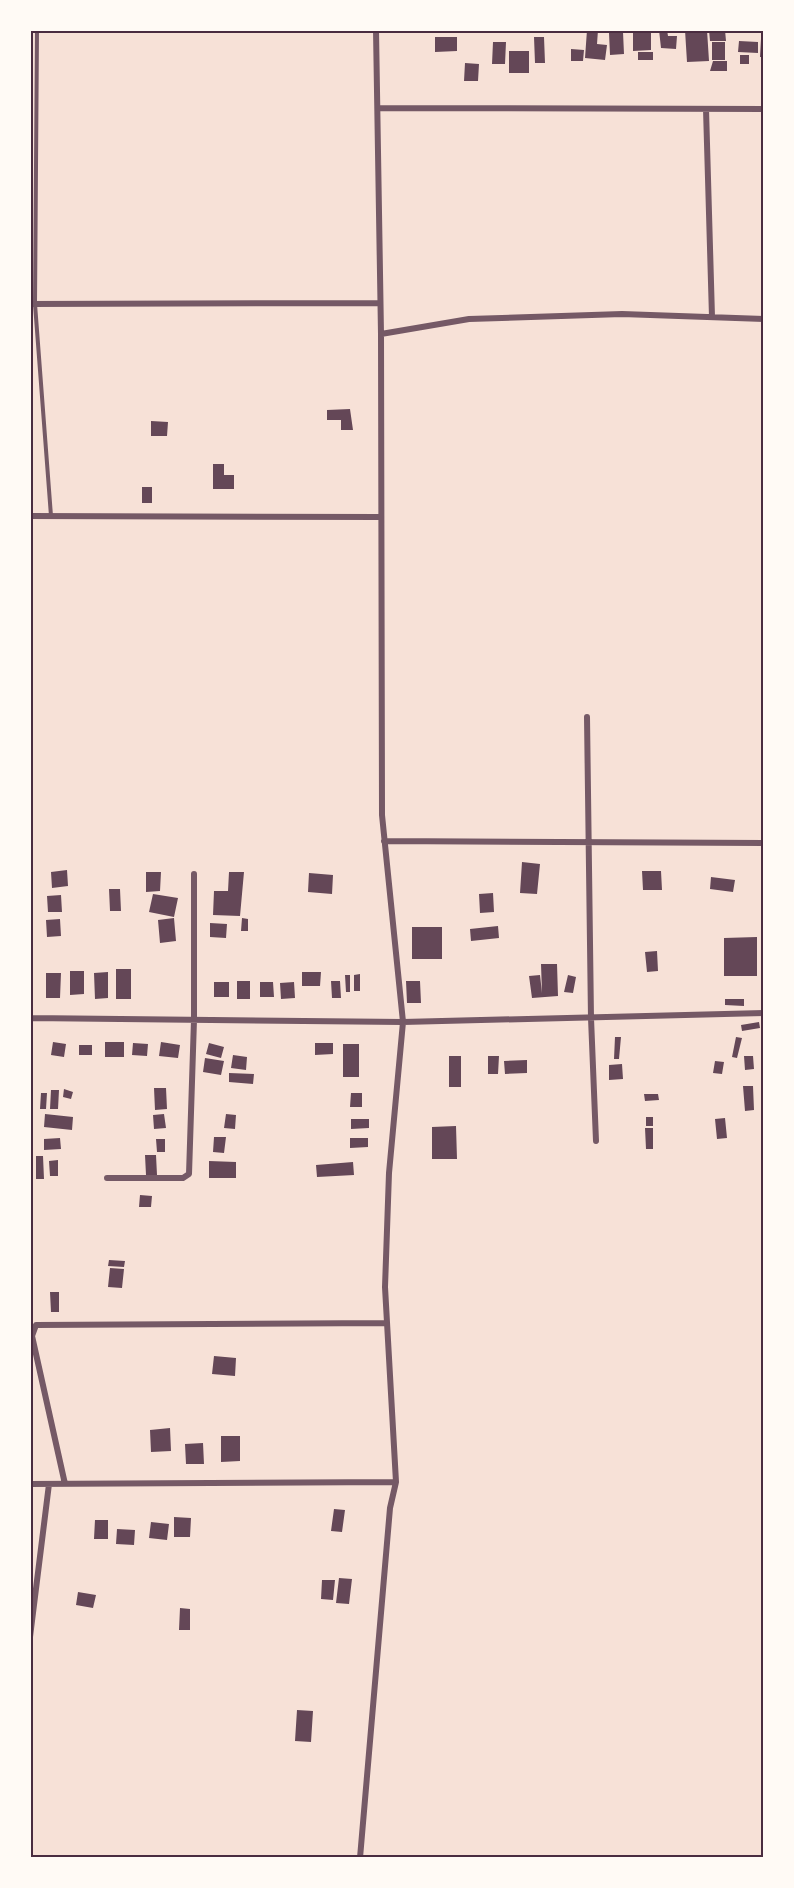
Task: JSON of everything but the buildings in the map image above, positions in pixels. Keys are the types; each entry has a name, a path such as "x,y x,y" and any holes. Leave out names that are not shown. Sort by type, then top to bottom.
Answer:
{"street":[{"path":"360,1858 390,1508 396,1482 385,1287 389,1173 403,1022 382,815 381,334 376,30"},
{"path":"378,108 764,109"},
{"path":"706,109 712,317"},
{"path":"33,304 379,303"},
{"path":"381,334 469,319 622,314 764,319"},
{"path":"30,516 381,517"},
{"path":"587,717 591,1018 596,1140"},
{"path":"384,841 764,843"},
{"path":"107,1178 183,1178 189,1174 194,1020 194,874"},
{"path":"30,884 30,1068"},
{"path":"31,1018 403,1022 764,1013"},
{"path":"65,1484 32,1336 36,1326 387,1323"},
{"path":"30,1484 396,1482"},
{"path":"30,1637 49,1484"}],"lane":[{"path":"37,30 33,304 51,516"}]}
